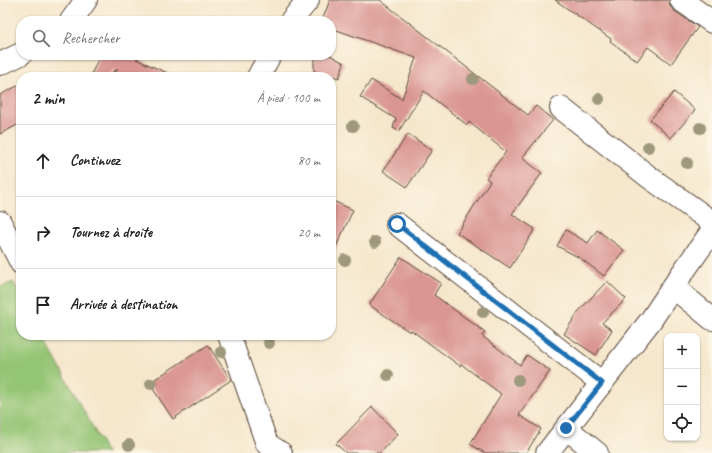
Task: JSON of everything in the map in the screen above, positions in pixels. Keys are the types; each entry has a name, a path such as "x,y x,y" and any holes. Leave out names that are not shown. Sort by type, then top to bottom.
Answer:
{"street":[{"path":"75,16 86,0"},
{"path":"295,16 308,0"},
{"path":"681,0 712,22"},
{"path":"0,64 16,56"},
{"path":"261,72 267,60"},
{"path":"562,108 649,177 712,222"},
{"path":"0,222 16,253"},
{"path":"397,224 602,383"},
{"path":"547,453 651,320 712,231"},
{"path":"673,287 712,319"},
{"path":"231,340 268,444 281,453"},
{"path":"566,428 597,453"}],"green space":[{"path":"13,282 16,288 16,340 45,340 107,453 0,453 0,287"}],"building":[{"path":"330,0 380,0 528,115 536,106 553,120 522,158 542,173 512,214 535,229 510,268 457,233 490,181 486,178 506,152 469,122 467,125 424,91 399,131 393,128 396,119 360,97 371,80 402,99 416,58 336,30 336,16 324,16"},
{"path":"555,0 669,0 670,6 673,10 698,27 671,64 648,47 637,61 610,41 611,39"},
{"path":"336,58 344,63 339,78 336,77 336,72 314,71 315,60 336,60"},
{"path":"98,60 138,60 165,72 115,72 118,69 113,72 92,72"},
{"path":"16,87 16,126 0,134 0,95"},
{"path":"674,92 695,110 671,138 650,120"},
{"path":"408,134 432,150 407,187 383,171"},
{"path":"336,202 353,210 336,247"},
{"path":"566,230 588,243 597,230 624,250 604,276 580,258 557,246"},
{"path":"401,257 441,283 434,295 485,332 482,336 520,365 527,355 550,371 519,415 541,429 526,453 485,453 470,444 501,394 461,364 460,366 411,330 410,332 369,305"},
{"path":"607,281 626,299 602,323 612,330 596,355 564,334 578,312"},
{"path":"208,345 231,380 173,419 149,383"},
{"path":"372,407 398,434 380,453 346,453 336,444"}],"route":[{"path":"397,224 602,383 566,428"}]}
